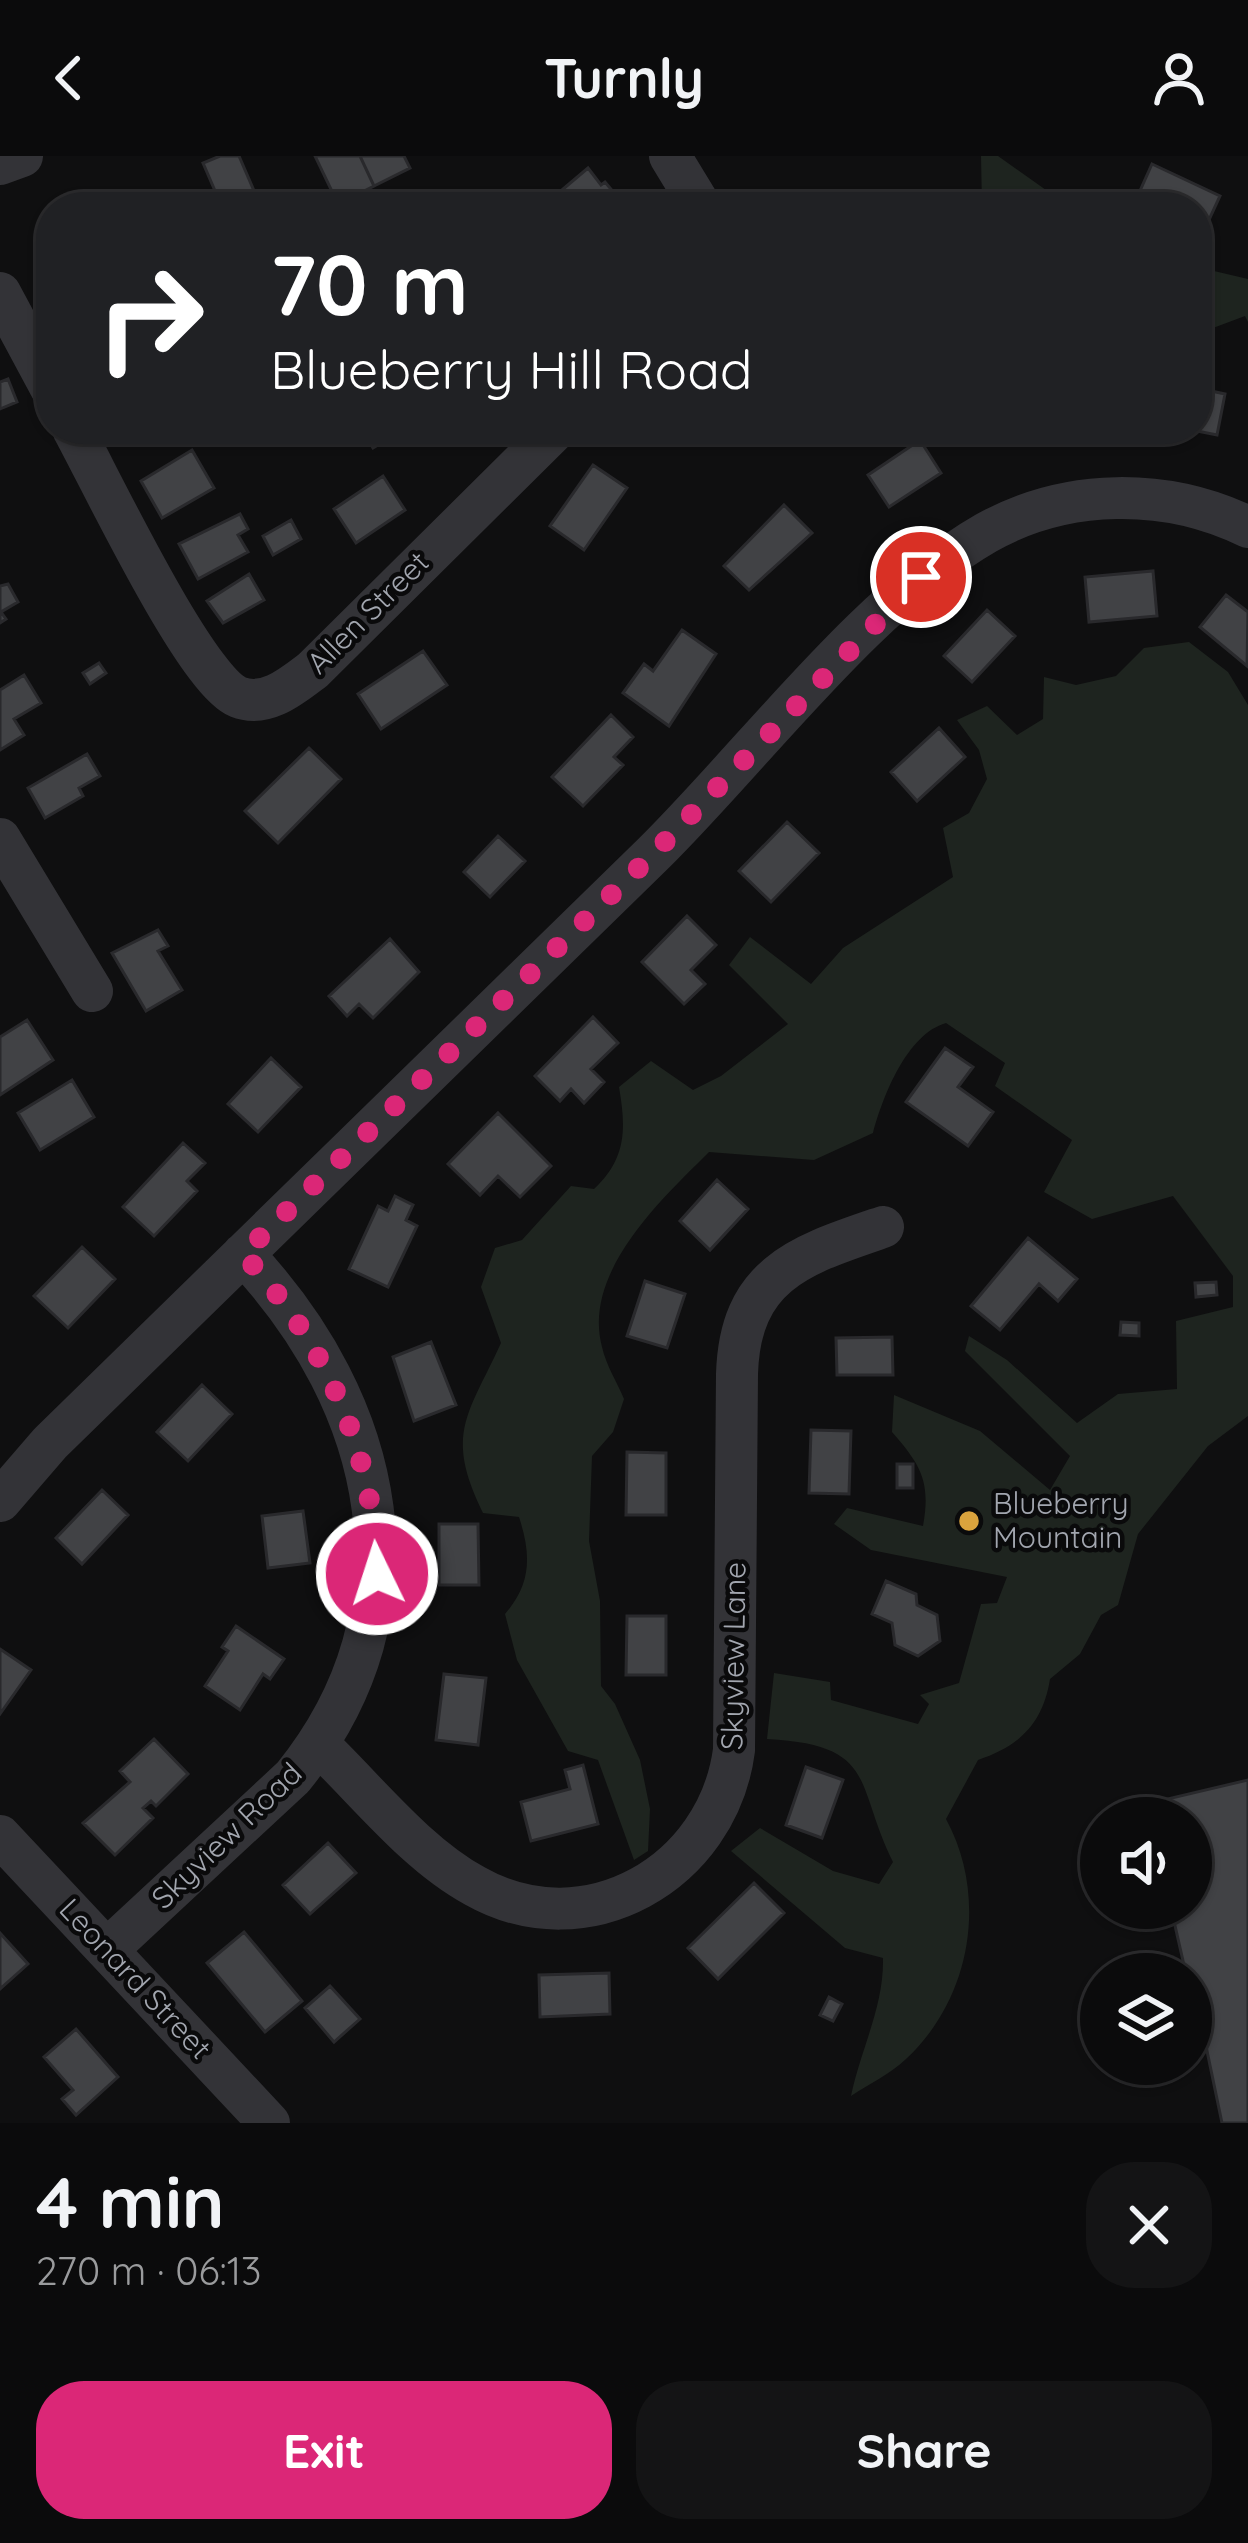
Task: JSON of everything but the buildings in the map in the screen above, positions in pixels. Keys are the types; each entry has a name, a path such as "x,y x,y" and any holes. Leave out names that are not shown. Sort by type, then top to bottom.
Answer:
{"street":[{"path":"0,164 22,156"},
{"path":"670,156 692,192"},
{"path":"0,292 36,360"},
{"name":"Allen Street","path":"81,444 209,671 234,695 249,699 280,693 313,670 541,444"},
{"path":"0,1502 50,1442 655,852 937,564 1009,522 1077,501 1172,502 1248,527"},
{"path":"0,839 92,991"},
{"name":"Skyview Lane","path":"319,1745 452,1871 505,1900 549,1909 594,1906 636,1892 685,1857 719,1808 734,1750 737,1374 746,1324 783,1266 883,1227"},
{"name":"Skyview Road","path":"109,1948 293,1777 319,1745 360,1664 376,1605 373,1512 359,1452 319,1355 288,1304 243,1254"},
{"name":"Leonard Street","path":"0,1836 269,2123"}],"shaded area":[{"path":"981,156 998,156 1049,192 982,192"},
{"path":"1212,271 1248,279 1248,322 1245,316 1212,328"},
{"path":"1189,642 1228,672 1248,705 1248,1416 1208,1446 1138,1534 1118,1605 1101,1615 1080,1654 1050,1679 1042,1708 1027,1731 1006,1748 978,1760 946,1819 967,1880 969,1913 959,1977 928,2034 900,2064 851,2096 876,2011 883,1958 845,1948 731,1851 760,1828 833,1871 879,1884 893,1862 857,1773 828,1750 767,1739 774,1673 830,1682 831,1700 918,1724 929,1704 920,1695 959,1683 981,1604 997,1603 1007,1577 871,1550 834,1524 847,1508 923,1526 926,1497 921,1475 892,1432 894,1395 980,1431 1050,1490 1070,1456 965,1351 969,1336 1007,1360 1077,1423 1118,1394 1177,1389 1176,1321 1233,1307 1233,1276 1173,1196 1092,1219 1044,1192 1072,1140 995,1086 1005,1063 946,1023 932,1029 908,1053 890,1085 873,1133 814,1160 709,1152 630,1239 604,1292 599,1319 604,1354 624,1399 613,1432 592,1456 589,1541 600,1601 601,1686 615,1704 640,1760 650,1809 648,1851 634,1860 598,1760 568,1751 517,1660 505,1614 520,1591 527,1568 523,1531 519,1517 483,1513 471,1486 463,1443 471,1408 501,1343 481,1287 495,1248 522,1240 571,1186 594,1189 613,1166 622,1142 619,1087 651,1061 693,1090 721,1076 788,1024 729,965 750,937 811,984 843,948 953,877 943,828 969,813 987,779 979,750 957,720 987,706 1017,735 1043,719 1044,677 1076,685 1116,676 1144,648"}],"place":[{"name":"Blueberry Mountain","path":"969,1521"}],"route":[{"path":"377,1574 373,1512 349,1423 297,1317 243,1254 655,852 921,577"}]}
